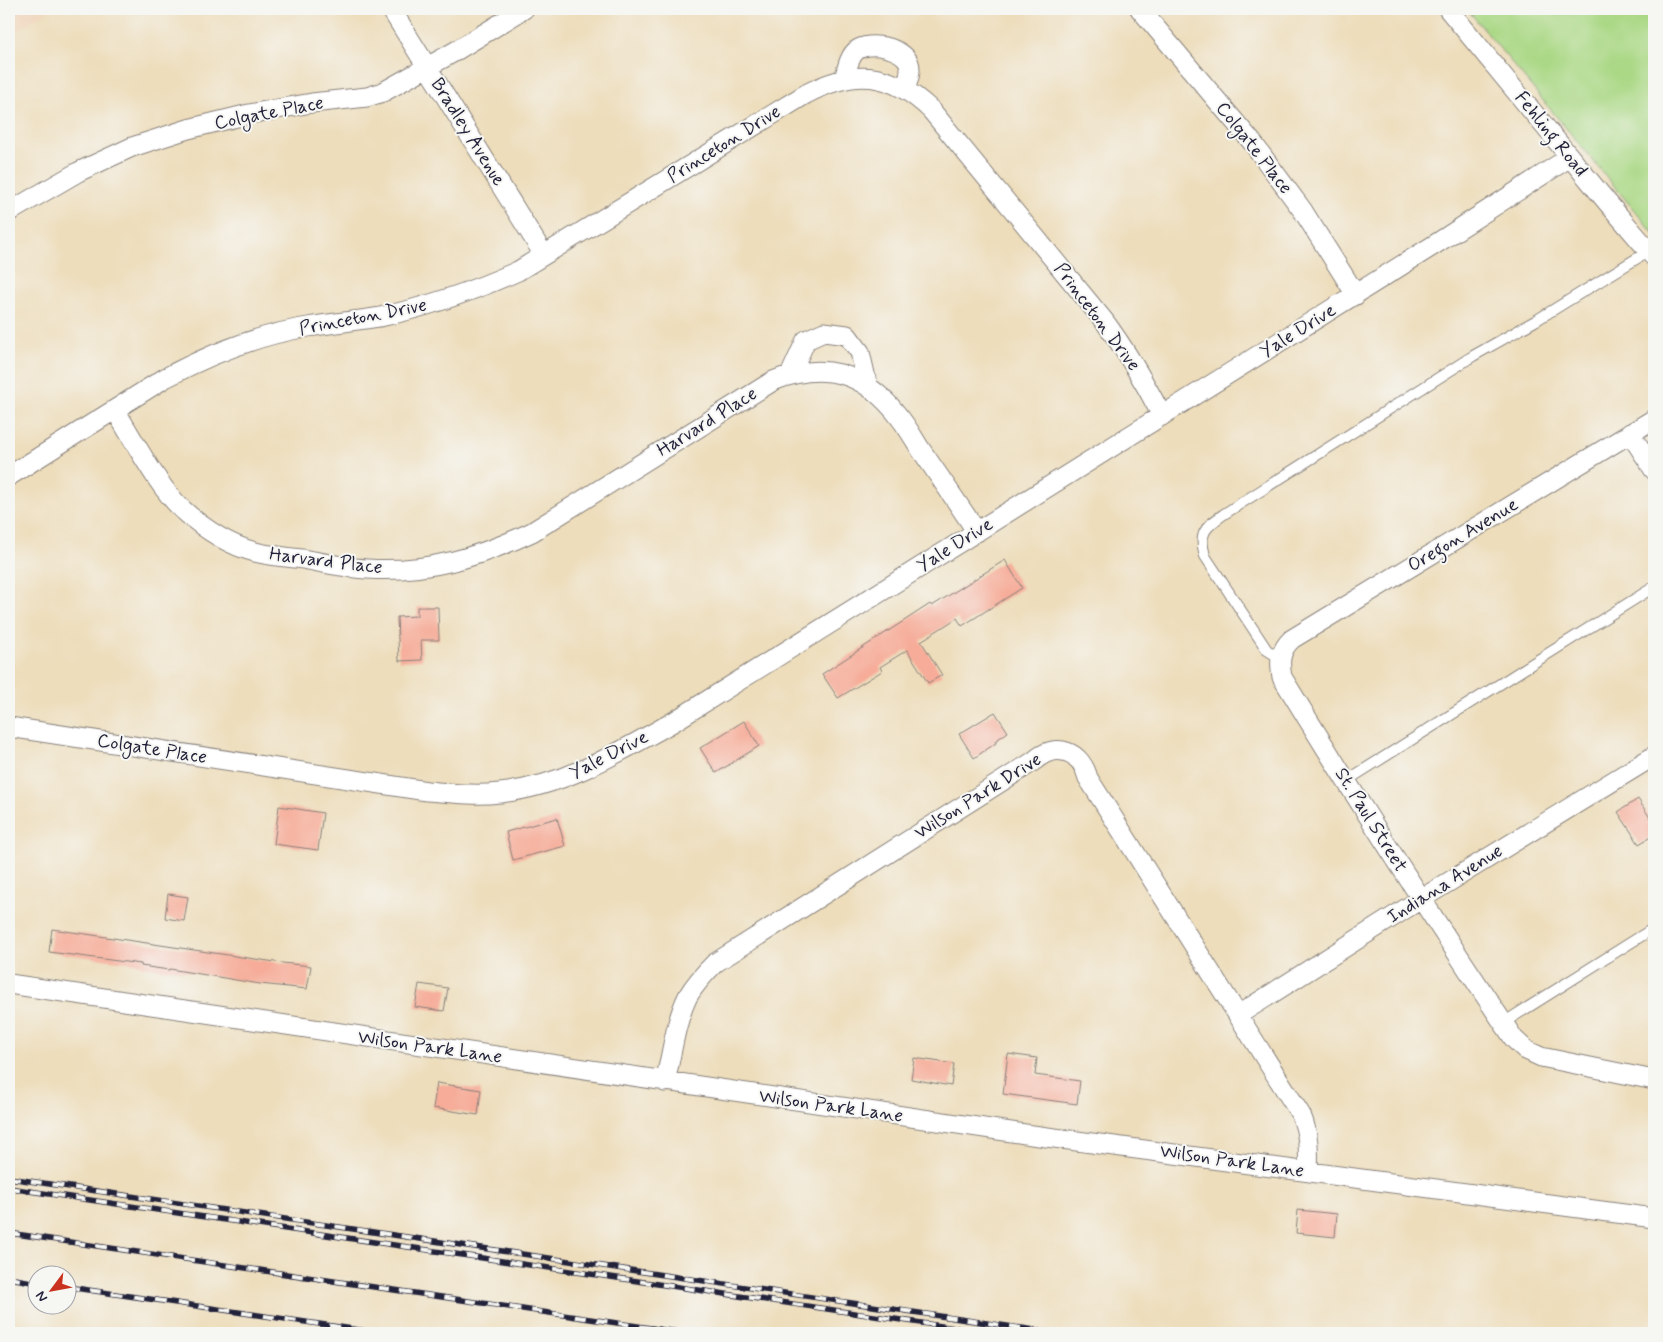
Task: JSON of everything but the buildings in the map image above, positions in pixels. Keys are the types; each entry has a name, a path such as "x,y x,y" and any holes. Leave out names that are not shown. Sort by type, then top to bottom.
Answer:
{"street":[{"name":"Bradley Avenue","path":"391,9 544,255"},
{"name":"Colgate Place","path":"9,212 78,172 132,147 188,129 249,114 312,103 367,98 384,92 524,9"},
{"name":"Colgate Place","path":"1140,9 1252,142 1302,211 1356,295"},
{"name":"Fehling Road","path":"1448,9 1652,254"},
{"path":"844,78 849,62 856,50 871,45 898,51 908,60 910,65 909,77 905,89"},
{"name":"Princeton Drive","path":"9,476 173,374 228,348 306,327 379,317 427,306 473,290 518,271 806,94 826,83 844,78 867,77 885,80 905,89 931,110 1105,322 1146,383 1162,416"},
{"name":"Yale Drive","path":"296,771 427,791 460,794 499,793 538,786 570,776 600,763 673,722 1356,295 1570,157"},
{"path":"792,374 806,340 824,332 847,334 860,352 868,386"},
{"name":"Harvard Place","path":"114,410 164,488 182,509 203,527 226,541 254,552 366,569 404,569 434,566 470,558 499,548 532,532 773,381 810,370 830,371 848,376 868,386 883,399 900,418 977,532"},
{"name":"Oregon Avenue","path":"1280,658 1282,650 1292,639 1654,419"},
{"path":"1630,433 1654,470"},
{"name":"St. Paul Street","path":"1280,658 1282,677 1421,899 1514,1039 1526,1050 1541,1058 1654,1080"},
{"name":"Colgate Place","path":"9,727 296,771"},
{"name":"Wilson Park Drive","path":"665,1082 680,1015 688,996 700,978 714,963 1040,756 1050,751 1060,750 1071,753 1079,759 1085,768 1088,778 1301,1115 1306,1127 1309,1157 1308,1171"},
{"name":"Indiana Avenue","path":"1238,1016 1421,899 1654,756"},
{"name":"Wilson Park Lane","path":"9,984 1042,1136 1654,1218"}],"lane":[{"path":"1280,658 1267,650 1204,556 1201,542 1208,526 1473,356 1652,254"},
{"path":"1346,781 1654,587"},
{"path":"1503,1023 1654,928"}],"shaded area":[{"path":"9,9 51,9 9,36"}],"green space":[{"path":"1467,9 1654,9 1654,234"}],"railway":[{"path":"9,1178 1055,1333"},
{"path":"9,1188 989,1333"},
{"path":"9,1233 685,1333"},
{"path":"9,1278 28,1281"},
{"path":"78,1288 380,1333"}]}
